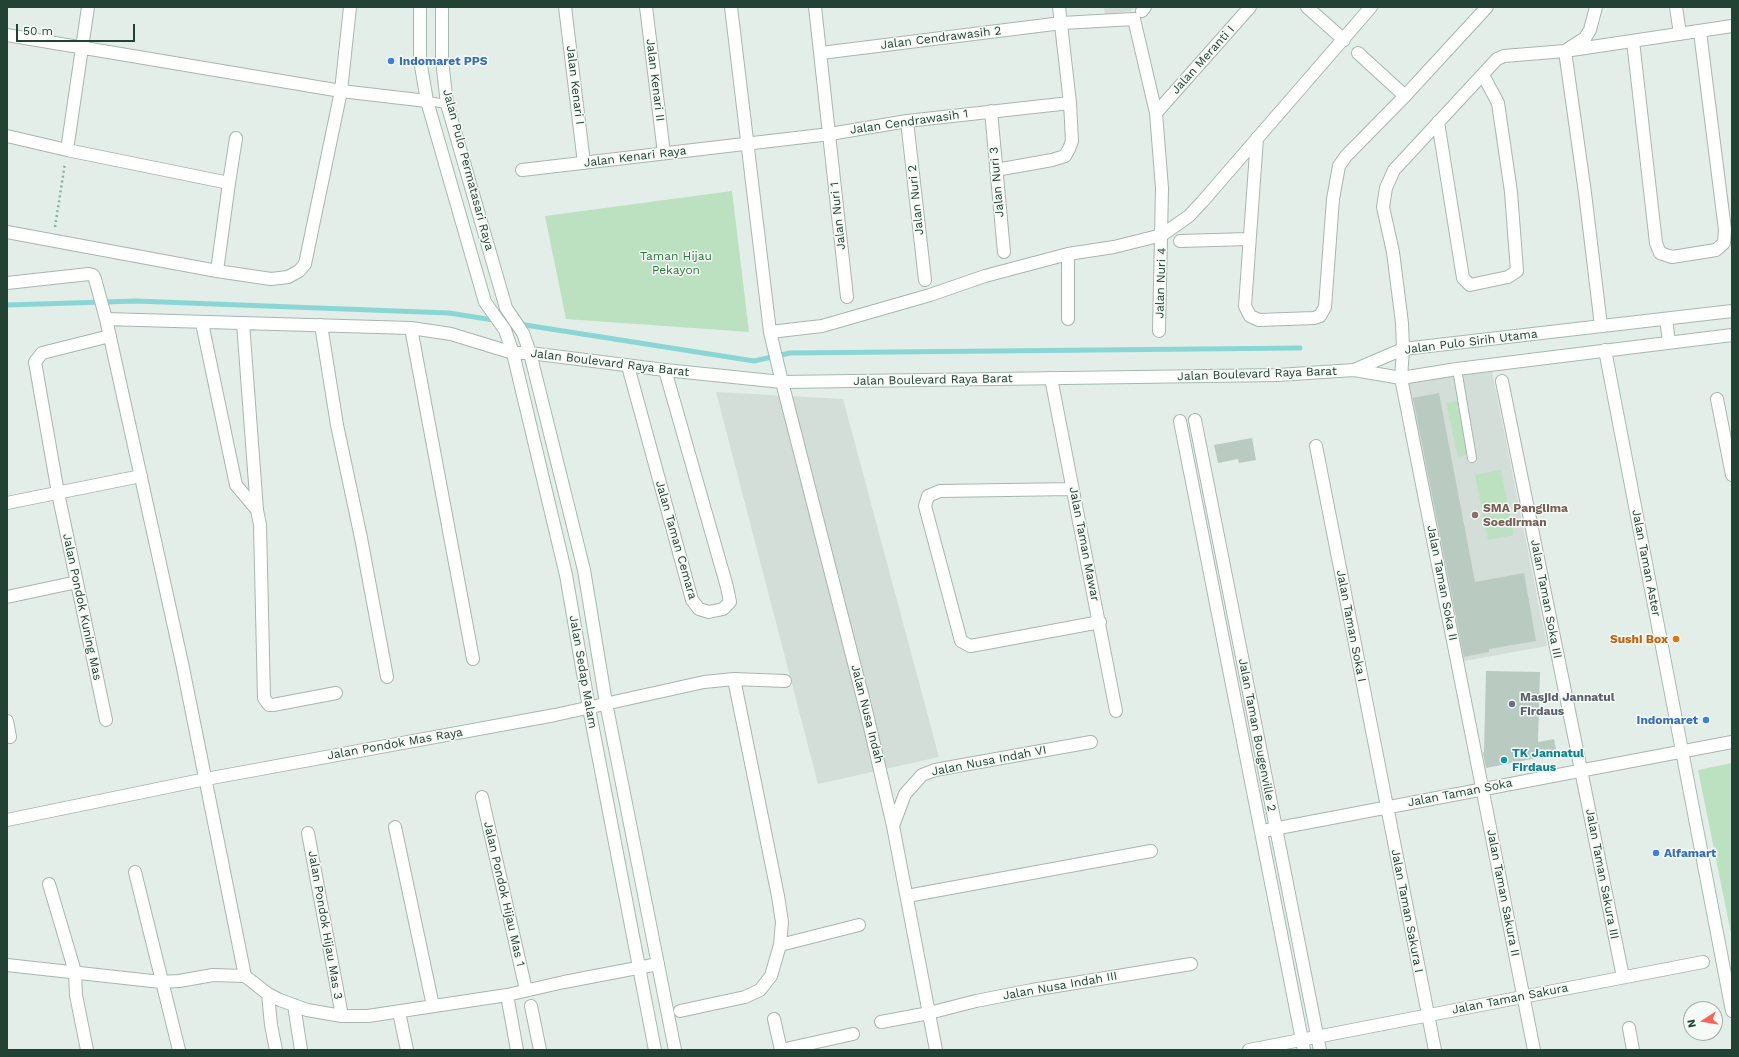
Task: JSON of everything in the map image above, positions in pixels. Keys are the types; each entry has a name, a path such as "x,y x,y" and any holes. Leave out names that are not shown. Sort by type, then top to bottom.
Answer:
{"street":[{"path":"67,150 88,7"},
{"path":"7,232 217,271 271,279 288,277 301,270 305,264 341,91 350,7"},
{"name":"Jalan Pulo Permatasari Raya","path":"420,7 420,60 427,101 485,302"},
{"name":"Jalan Pulo Permatasari Raya","path":"442,7 442,60 447,104 506,308"},
{"name":"Jalan Kenari I","path":"565,7 584,163"},
{"name":"Jalan Kenari II","path":"646,7 664,153"},
{"name":"Jalan Nusa Indah","path":"731,7 770,332 778,369 866,710 893,826 936,1050"},
{"name":"Jalan Nuri 1","path":"815,7 847,298"},
{"path":"996,170 1052,160 1065,156 1069,149 1072,141 1070,103 1059,7"},
{"name":"Jalan Meranti I","path":"1156,113 1250,7"},
{"path":"1307,7 1344,40"},
{"path":"770,332 822,326 930,295 985,276 1068,254 1114,247 1162,235 1189,216 1203,201 1371,7"},
{"path":"1257,138 1245,306 1250,316 1259,320 1310,319 1320,316 1325,306 1333,199 1340,166 1346,156 1405,96 1487,7"},
{"path":"1596,7 1590,30 1584,38 1565,51 1586,193 1601,326"},
{"path":"1676,7 1680,34"},
{"name":"Jalan Cendrawasih 2","path":"821,53 1062,23 1134,19 1156,113"},
{"name":"Jalan Taman Soka II","path":"1482,789 1401,378 1403,349 1402,324 1393,252 1383,207 1386,188 1394,170 1497,60 1504,56 1565,51 1732,26"},
{"path":"1632,42 1656,243 1660,253 1672,257 1716,250 1724,243 1725,230 1700,32"},
{"path":"7,35 341,91 427,101"},
{"path":"1358,53 1405,96"},
{"path":"1438,122 1463,278 1470,285 1508,278 1517,271 1511,192 1498,103 1483,75"},
{"name":"Jalan Cendrawasih 1","path":"748,143 830,134 907,121 1070,103"},
{"name":"Jalan Nuri 3","path":"991,112 1004,252"},
{"name":"Jalan Nuri 4","path":"1156,113 1162,188 1159,331"},
{"name":"Jalan Nuri 2","path":"907,121 925,280"},
{"path":"7,136 67,150 229,183"},
{"path":"217,271 236,138"},
{"name":"Jalan Kenari Raya","path":"522,170 748,143"},
{"path":"1180,242 1249,239"},
{"path":"1068,254 1068,319"},
{"path":"7,282 91,274 95,277 110,336 141,476 206,779 245,976"},
{"name":"Jalan Sedap Malam","path":"485,302 505,330 514,353 566,575 589,708 655,1050"},
{"name":"Jalan Sedap Malam","path":"506,308 523,333 530,353 584,570 606,703 675,1050"},
{"name":"Jalan Pulo Sirih Utama","path":"1354,370 1403,349 1732,311"},
{"name":"Jalan Boulevard Raya Barat","path":"106,319 411,328 451,334 514,353 530,353 628,366 782,382 1278,375 1354,370"},
{"path":"1666,319 1669,342"},
{"path":"202,323 236,485 257,510"},
{"path":"243,323 257,510 260,525 264,698 269,705 274,705 336,693"},
{"path":"321,325 337,424 361,538 387,677"},
{"path":"411,328 473,659"},
{"name":"Jalan Pulo Sirih Utama","path":"1354,370 1401,378 1456,369 1732,335"},
{"name":"Jalan Pondok Kuning Mas","path":"106,720 58,493 35,362 42,353 110,336"},
{"name":"Jalan Taman Aster","path":"1604,350 1682,751 1727,960 1732,1011"},
{"name":"Jalan Taman Cemara","path":"628,366 692,600 699,609 709,612 723,609 730,602 665,370"},
{"name":"Jalan Taman Mawar","path":"1052,378 1116,711"},
{"name":"Jalan Taman Soka III","path":"1502,381 1581,770"},
{"path":"1717,399 1732,475"},
{"name":"Jalan Taman Bougenville 2","path":"1195,420 1320,1050"},
{"name":"Jalan Taman Bougenville 2","path":"1180,422 1303,1044"},
{"name":"Jalan Taman Soka I","path":"1316,446 1387,807"},
{"path":"7,503 141,476"},
{"path":"1073,489 940,491 928,496 924,506 961,641 970,646 987,644 1100,622"},
{"path":"7,597 77,582"},
{"path":"680,1011 745,997 760,990 771,976 780,945 782,922 778,896 734,680"},
{"name":"Jalan Pondok Mas Raya","path":"7,820 206,779 589,708 704,682 734,680 785,681"},
{"path":"7,721 10,737"},
{"name":"Jalan Nusa Indah VI","path":"893,826 905,794 913,783 922,775 934,770 1091,742"},
{"name":"Jalan Taman Soka","path":"1261,832 1732,742"},
{"name":"Jalan Taman Sakura III","path":"1581,770 1623,977"},
{"name":"Jalan Taman Sakura II","path":"1482,789 1534,1050"},
{"name":"Jalan Pondok Hijau Mas 1","path":"482,797 526,990"},
{"name":"Jalan Taman Sakura I","path":"1387,807 1435,1050"},
{"path":"395,827 433,1006"},
{"name":"Jalan Pondok Hijau Mas 3","path":"308,833 342,1016"},
{"path":"907,896 1151,851"},
{"path":"135,872 179,1050"},
{"path":"49,884 75,972 76,995 87,1050"},
{"path":"780,945 859,925"},
{"name":"Jalan Taman Sakura","path":"1249,1050 1303,1044 1317,1036 1703,962"},
{"path":"7,965 161,982 179,981 213,975 245,976 268,994 307,1010 342,1016 368,1016 507,995 658,964"},
{"name":"Jalan Nusa Indah III","path":"881,1022 929,1014 976,1001 1191,964"},
{"path":"268,994 271,1025 276,1050"},
{"path":"507,995 517,1050"},
{"path":"294,1005 302,1050"},
{"path":"530,1006 540,1050"},
{"path":"399,1012 407,1050"},
{"path":"774,1019 781,1050 853,1034"},
{"path":"1629,1028 1634,1050"}],"lane":[{"path":"427,101 447,104"},
{"path":"1456,369 1472,458"}],"path":[{"path":"53,240 67,150"}],"shaded area":[{"path":"1104,7 1134,7 1131,11 1105,15"},
{"name":"SMA Panglima Soedirman","path":"1492,371 1547,646 1459,662 1402,383"},
{"path":"716,392 843,399 939,757 818,784"}],"green space":[{"name":"Taman Hijau Pekayon","path":"732,191 749,332 566,319 545,216"},
{"path":"1461,401 1470,454 1458,457 1446,403"},
{"path":"1501,470 1514,535 1488,540 1475,475"},
{"path":"1732,763 1732,938 1698,770"}],"building":[{"path":"1439,393 1475,582 1524,573 1536,641 1489,649 1489,652 1464,657 1413,398"},
{"path":"1252,438 1256,460 1239,463 1238,459 1218,463 1214,445"},
{"name":"Masjid Jannatul Firdaus","path":"1486,671 1540,672 1538,742 1554,739 1557,754 1486,768 1483,753"}],"waterway":[{"path":"7,305 136,301 449,313 754,361 790,353 1300,348"}],"place":[{"name":"Indomaret PPS","path":"391,61"},
{"name":"SMA Panglima Soedirman","path":"1475,515"},
{"name":"Sushi Box","path":"1676,639"},
{"name":"Masjid Jannatul Firdaus","path":"1512,704"},
{"name":"Indomaret","path":"1706,720"},
{"name":"TK Jannatul Firdaus","path":"1504,760"},
{"name":"Alfamart","path":"1656,853"}]}
